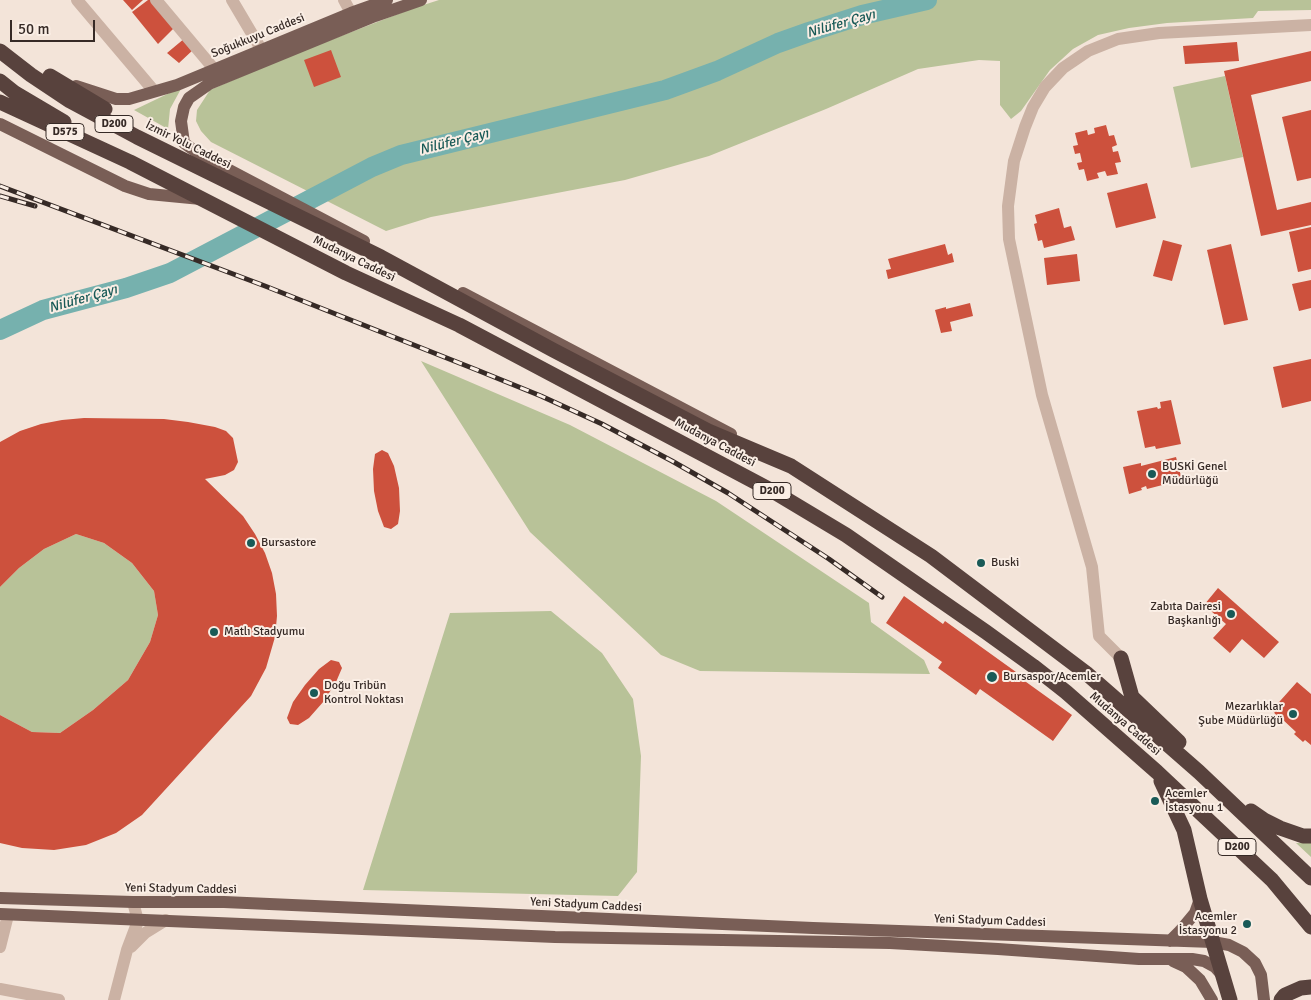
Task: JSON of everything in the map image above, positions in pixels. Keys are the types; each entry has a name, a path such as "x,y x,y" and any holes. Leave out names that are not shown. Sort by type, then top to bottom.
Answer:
{"highway":[{"path":"0,40 40,70 237,182"},
{"name":"İzmir Yolu Caddesi","path":"0,51 31,75 70,100 137,137 237,182"},
{"name":"D200","path":"0,81 15,93 130,162"},
{"name":"D575","path":"0,102 130,162"},
{"name":"Mudanya Caddesi","path":"130,162 346,273 459,325 776,493 846,535 1033,666 1157,772 1272,880 1311,927"},
{"name":"Mudanya Caddesi","path":"237,182 382,254 553,350 708,431 791,466 930,556 1086,673 1198,771 1311,878"},
{"path":"1121,658 1132,697 1176,738 1198,771 1264,820 1303,836 1311,836"},
{"path":"1157,772 1184,830 1200,899 1230,1000"},
{"path":"1281,1000 1285,995 1301,988 1311,987"}],"main road":[{"name":"Soğukkuyu Caddesi","path":"40,70 104,96 116,99 129,99 177,84 351,12 387,0"},
{"name":"Soğukkuyu Caddesi","path":"382,254 199,154 184,143 181,120 184,107 190,98 209,84 375,16 421,0"},
{"path":"0,124 125,186 149,194 208,202"},
{"name":"Yeni Stadyum Caddesi","path":"0,898 133,902 224,902 803,928 1213,942 1229,945 1243,952 1255,963 1262,975 1264,1000"},
{"path":"1170,941 1195,913 1200,899"},
{"path":"4,915 555,937 890,943 1192,959 1204,961 1215,968 1224,978"},
{"path":"1168,959 1186,967 1200,980 1212,1000"}],"street":[{"path":"76,0 154,91"},
{"path":"156,0 214,69"},
{"path":"232,0 261,50"},
{"path":"344,0 351,12"},
{"path":"1121,658 1100,636 1092,568 1042,395 1009,239 1008,206 1014,162 1025,127 1045,87 1063,68 1088,51 1118,39 1159,33 1311,25"},
{"path":"114,1000 127,950 133,902"},
{"path":"0,947 4,915"},
{"path":"120,976 132,920"},
{"path":"127,950 145,933 166,920"},
{"path":"0,989 59,1000"}],"green space":[{"path":"439,0 1311,0 1311,10 1258,11 1253,18 1167,23 1129,28 1098,35 1073,49 1050,70 1021,111 1011,119 1000,105 1000,61 979,60 918,69 826,109 709,156 625,180 431,217 386,231 211,142 201,131 196,121 197,110 210,90 289,56"},
{"path":"1225,76 1243,157 1191,168 1173,87"},
{"path":"182,87 170,109 168,129 134,110"},
{"path":"421,361 570,425 716,501 869,603 871,622 924,660 930,674 700,671 661,655 530,532"},
{"path":"76,534 104,543 132,563 154,591 158,615 150,642 128,680 93,710 60,733 32,732 0,715 0,587 19,568 44,549"},
{"path":"551,611 602,653 633,699 641,756 637,872 618,896 363,890 450,613"},
{"path":"1296,843 1311,843 1311,857"}],"building":[{"path":"123,0 143,0 132,10"},
{"path":"148,0 153,0 175,27 158,44 132,12"},
{"path":"185,38 194,49 179,63 167,53"},
{"path":"1237,42 1239,61 1185,64 1183,46"},
{"path":"331,50 341,77 314,87 304,60"},
{"path":"1311,51 1311,81 1251,95 1277,210 1311,202 1311,225 1261,236 1224,71"},
{"path":"1311,110 1311,178 1297,181 1282,117"},
{"path":"1106,125 1109,136 1114,135 1117,145 1112,147 1113,152 1118,151 1121,162 1115,163 1118,174 1107,176 1105,171 1097,173 1099,178 1087,181 1084,169 1079,170 1077,163 1082,162 1080,153 1075,154 1073,146 1078,145 1075,133 1087,130 1088,135 1095,133 1094,128"},
{"path":"1147,183 1156,218 1116,228 1107,193"},
{"path":"1059,208 1064,228 1071,226 1075,240 1044,248 1042,240 1038,241 1034,224 1037,223 1035,215"},
{"path":"1311,227 1311,269 1298,272 1289,232"},
{"path":"1163,240 1182,245 1172,281 1153,276"},
{"path":"945,244 948,255 952,253 954,262 888,279 886,270 891,269 888,259"},
{"path":"1231,244 1248,320 1224,325 1207,250"},
{"path":"1077,254 1080,281 1047,285 1044,258"},
{"path":"1311,280 1311,308 1299,311 1292,284"},
{"path":"970,303 973,316 950,322 952,331 941,333 935,310"},
{"path":"1311,359 1311,401 1282,408 1273,367"},
{"path":"1171,400 1181,444 1156,449 1155,446 1145,448 1137,411 1157,407 1158,409 1161,408 1160,402"},
{"name":"Matlı Stadyumu","path":"84,418 164,419 188,422 215,427 226,431 233,438 238,462 234,470 225,475 205,479 243,516 265,553 272,573 276,594 277,616 275,637 266,668 251,696 142,815 116,833 86,845 54,850 22,848 0,843 0,715 32,732 60,733 93,710 128,680 150,642 158,615 154,591 132,563 104,543 76,534 44,549 19,568 0,587 0,442 20,431 41,424"},
{"path":"382,450 388,453 394,466 399,488 400,511 398,524 391,529 384,527 374,491 373,469 375,454"},
{"name":"BUSKİ Genel Müdürlüğü","path":"1176,457 1182,480 1147,489 1146,486 1141,488 1142,490 1129,494 1123,467 1141,463 1141,466"},
{"name":"Zabıta Dairesi Başkanlığı","path":"1218,588 1279,642 1264,658 1242,639 1230,653 1213,638 1226,624 1204,605"},
{"path":"904,596 943,624 945,621 1072,715 1053,741 980,689 976,695 938,668 942,662 886,623"},
{"name":"Doğu Tribün Kontrol Noktası","path":"331,660 339,662 342,668 324,701 309,718 298,725 290,724 287,718 293,702 319,669"},
{"name":"Mezarlıklar Şube Müdürlüğü","path":"1297,682 1311,694 1311,745 1305,740 1303,742 1294,734 1296,732 1281,718 1280,720 1274,715 1275,713 1272,710"}],"waterway":[{"name":"Nilüfer Çayı","path":"0,330 43,310 126,288 170,273 372,167 401,155 665,90 717,71 778,43 809,32 862,15 927,0"}],"railway":[{"path":"0,186 265,286 541,396 602,424 728,493 829,559 882,597"},
{"path":"0,196 35,206"}],"place":[{"name":"BUSKİ Genel Müdürlüğü","path":"1152,474"},
{"name":"Bursastore","path":"251,543"},
{"name":"Buski","path":"981,563"},
{"name":"Zabıta Dairesi Başkanlığı","path":"1231,614"},
{"name":"Matlı Stadyumu","path":"214,632"},
{"name":"Bursaspor/Acemler","path":"992,677"},
{"name":"Doğu Tribün Kontrol Noktası","path":"314,693"},
{"name":"Mezarlıklar Şube Müdürlüğü","path":"1293,714"},
{"name":"Acemler İstasyonu 1","path":"1155,801"},
{"name":"Acemler İstasyonu 2","path":"1247,924"}]}
